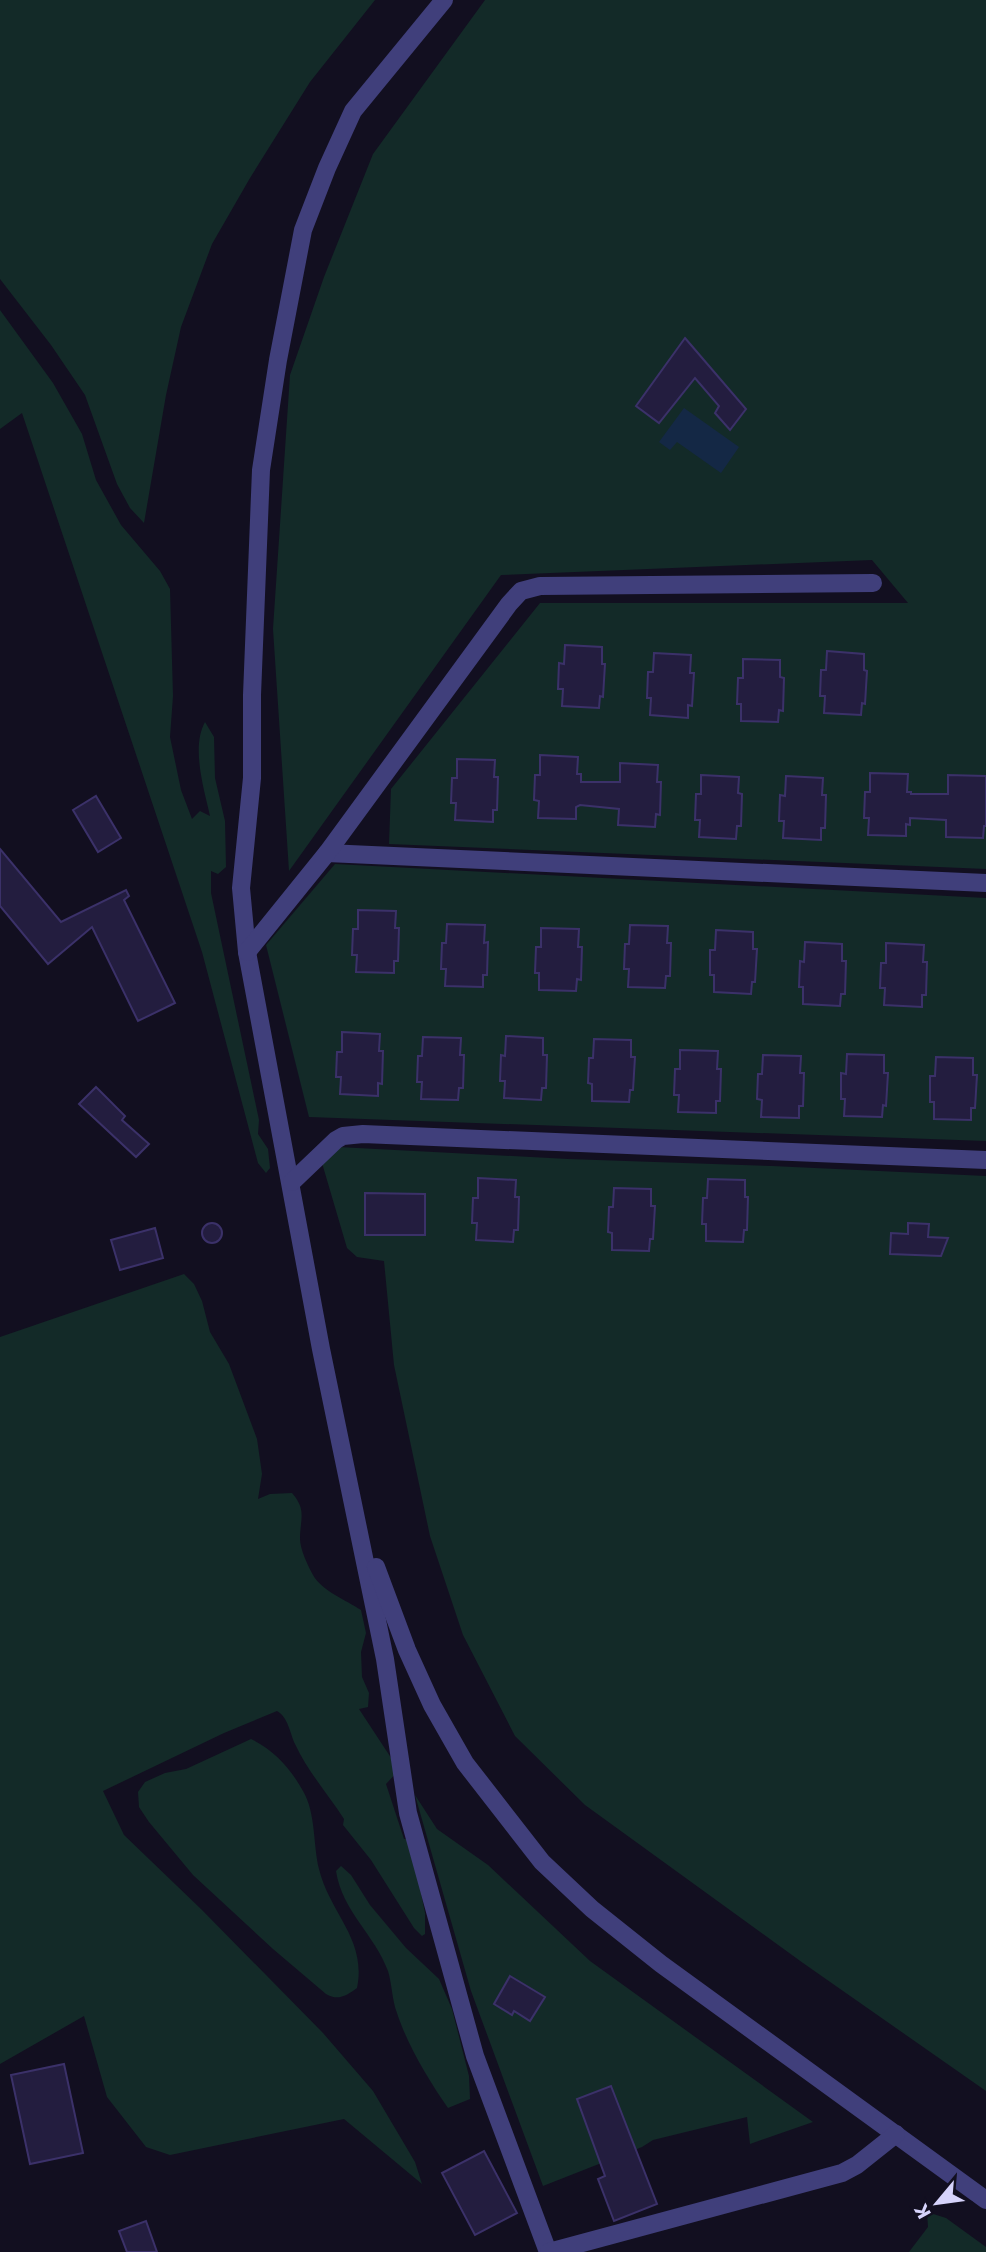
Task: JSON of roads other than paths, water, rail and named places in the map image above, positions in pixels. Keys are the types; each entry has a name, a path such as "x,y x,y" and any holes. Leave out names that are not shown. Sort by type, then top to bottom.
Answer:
{"street":[{"path":"444,0 352,111 303,230 278,360 261,470 252,695 252,778 241,888 247,952 321,1349 386,1659 408,1813 475,2056 549,2252 842,2173 857,2165 896,2134"},
{"path":"247,952 327,853 521,591 540,586 873,583"},
{"path":"327,853 986,883"},
{"path":"292,1182 328,1146 343,1136 362,1134 986,1160"},
{"path":"353,1499 402,1637 432,1705 465,1763 542,1861 592,1909 661,1964 986,2200"}],"water":[{"path":"684,408 739,447 721,473 677,442 670,450 659,442"}]}
